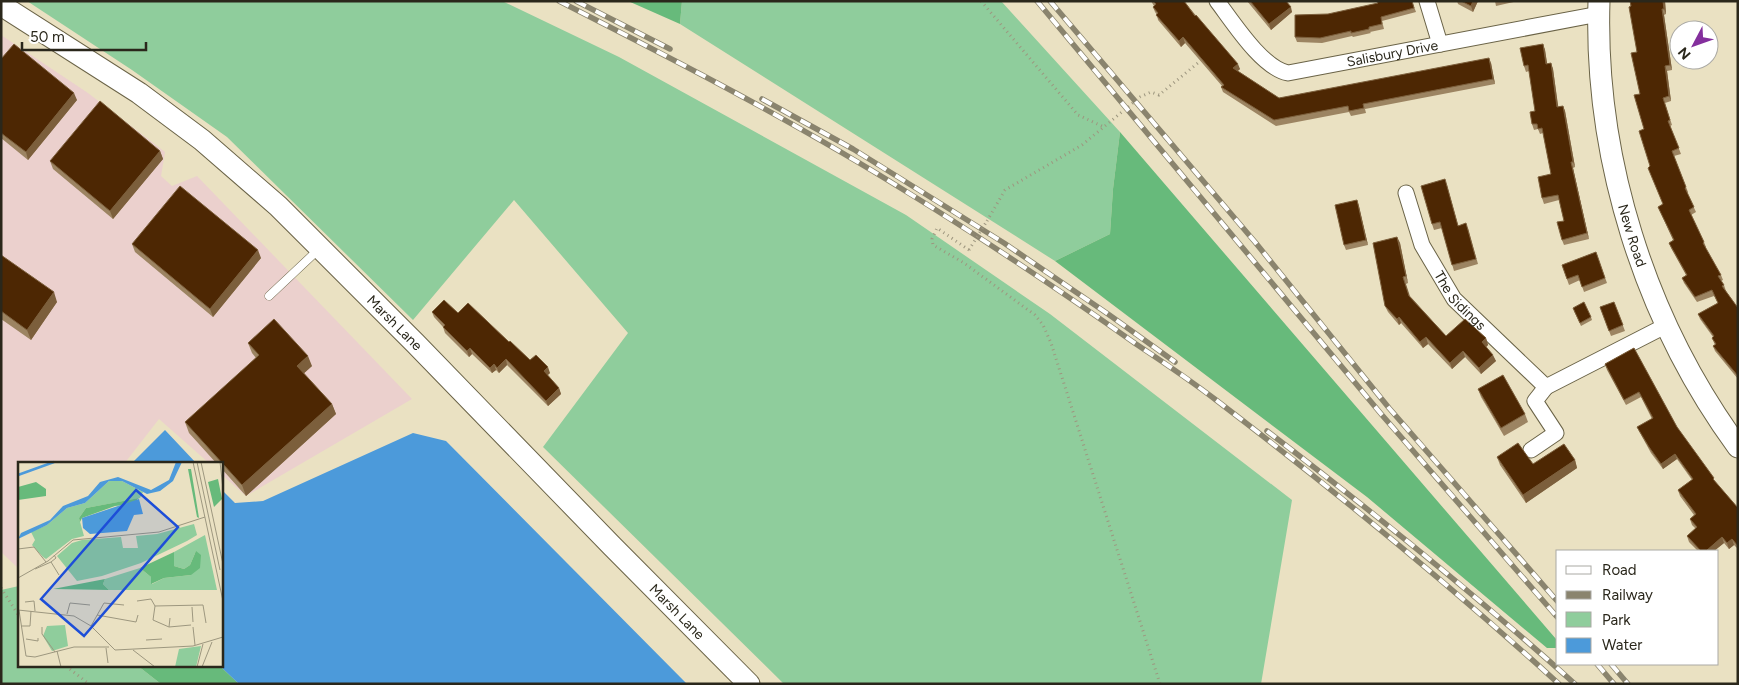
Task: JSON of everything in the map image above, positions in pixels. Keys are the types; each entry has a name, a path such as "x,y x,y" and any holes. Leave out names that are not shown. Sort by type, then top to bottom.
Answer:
{"main road":[{"name":"Marsh Lane","path":"1,6 139,93 202,140 278,206 319,249 415,342 612,546 749,684"},
{"name":"New Road","path":"1599,8 1601,88 1607,131 1618,185 1635,245 1667,325 1692,376 1738,447"}],"street":[{"name":"Salisbury Drive","path":"1217,1 1265,60 1281,72 1288,73 1440,44 1599,8"},
{"path":"1427,1 1440,44"},
{"name":"The Sidings","path":"1406,193 1422,245 1454,298 1546,387"},
{"path":"1531,450 1556,433 1535,401 1546,387 1667,325"}],"lane":[{"path":"269,296 319,249"}],"path":[{"path":"981,1 1078,115 1104,128"},
{"path":"1160,684 1051,343 1043,325 1035,315 964,263 934,245 932,239 937,228 969,250 1005,190 1082,145 1140,97 1151,92 1159,95 1210,53"},
{"path":"1,588 18,614"},
{"path":"69,668 89,684"}],"shaded area":[{"path":"1,35 88,93 165,152 161,176 172,186 197,176 412,399 246,496 222,475 222,462 208,462 159,419 126,462 18,462 18,568 1,552"}],"green space":[{"path":"27,1 502,1 619,57 906,215 1050,314 1292,500 1261,684 784,684 543,447 628,333 514,200 413,320 227,137 132,70"},
{"path":"628,1 682,1 680,24"},
{"path":"682,1 1001,1 1120,132 1110,234 1055,261 680,24"},
{"path":"1120,132 1556,639 1556,648 1547,648 1367,497 1055,261 1110,234"},
{"path":"18,586 18,668 141,668 161,684 1,684 1,590"},
{"path":"141,668 222,668 239,684 161,684"}],"water":[{"path":"165,430 195,462 133,462"},
{"path":"413,433 446,441 687,684 239,684 222,668 222,490 235,503 263,501"}],"building":[{"path":"1153,1 1184,1 1238,64 1233,68 1279,98 1489,58 1493,79 1363,104 1364,108 1349,111 1348,106 1274,120 1221,87 1224,85 1183,37 1179,41 1156,15 1158,13 1153,7 1156,4"},
{"path":"1250,1 1286,1 1291,7 1269,24"},
{"path":"1377,1 1412,1 1414,8 1381,17 1382,24 1369,27 1369,29 1320,38 1295,37 1295,15 1328,14 1378,3"},
{"path":"1461,1 1473,1 1471,6"},
{"path":"1630,1 1663,1 1664,9 1662,9 1669,58 1669,65 1665,66 1669,96 1663,98 1670,120 1668,121 1679,148 1672,151 1694,207 1689,210 1703,243 1721,275 1718,276 1724,285 1722,286 1738,308 1738,376 1713,346 1716,344 1712,338 1714,336 1698,314 1718,303 1712,290 1695,297 1682,278 1687,275 1669,243 1674,240 1658,207 1663,204 1648,168 1650,166 1639,131 1644,129 1634,95 1640,94 1631,53 1637,52 1629,7 1631,6"},
{"path":"14,44 74,93 26,152 1,133 1,59"},
{"path":"1543,44 1546,64 1551,63 1557,107 1563,106 1573,162 1571,162 1587,233 1562,240 1557,222 1564,221 1558,195 1542,198 1538,177 1551,174 1542,128 1538,129 1537,124 1532,124 1530,112 1535,111 1528,65 1524,66 1520,48"},
{"path":"100,101 160,151 110,211 50,161"},
{"path":"1445,179 1458,226 1466,223 1476,259 1452,265 1440,222 1432,224 1421,186"},
{"path":"180,186 258,250 210,309 132,244"},
{"path":"1357,200 1366,240 1344,245 1335,205"},
{"path":"1397,237 1406,276 1403,277 1409,296 1446,336 1465,319 1486,338 1482,342 1493,355 1479,368 1463,351 1450,363 1426,337 1420,342 1399,317 1397,319 1385,306 1373,243"},
{"path":"1596,252 1605,278 1582,287 1578,275 1567,279 1562,265"},
{"path":"1,255 54,292 27,330 1,311"},
{"path":"444,300 458,313 468,303 530,360 536,355 548,367 544,371 559,388 546,401 506,359 497,368 494,364 490,368 470,348 467,351 443,327 445,325 432,312"},
{"path":"1584,302 1591,317 1580,323 1573,308"},
{"path":"1614,302 1623,325 1609,331 1600,307"},
{"path":"274,319 308,356 297,366 332,404 242,485 185,422 259,355 248,343"},
{"path":"1634,348 1677,427 1713,479 1738,508 1738,546 1732,539 1727,543 1722,537 1707,550 1700,550 1687,536 1697,527 1690,519 1696,514 1678,490 1693,479 1675,454 1661,464 1637,427 1653,418 1639,392 1624,400 1605,364"},
{"path":"1503,375 1525,414 1501,428 1478,389"},
{"path":"1518,443 1533,464 1564,444 1575,460 1523,495 1497,457"}],"railway":[{"path":"559,1 691,69 865,166 994,247 1080,305 1196,385 1304,468 1433,574 1559,684"},
{"path":"576,1 670,49"},
{"path":"1037,1 1382,415 1556,616"},
{"path":"1050,1 1255,242 1389,408 1556,600"},
{"path":"762,99 853,149 1004,243 1175,362"},
{"path":"1267,431 1424,554 1575,684"},
{"path":"1598,665 1614,684"},
{"path":"1612,665 1628,684"}]}
